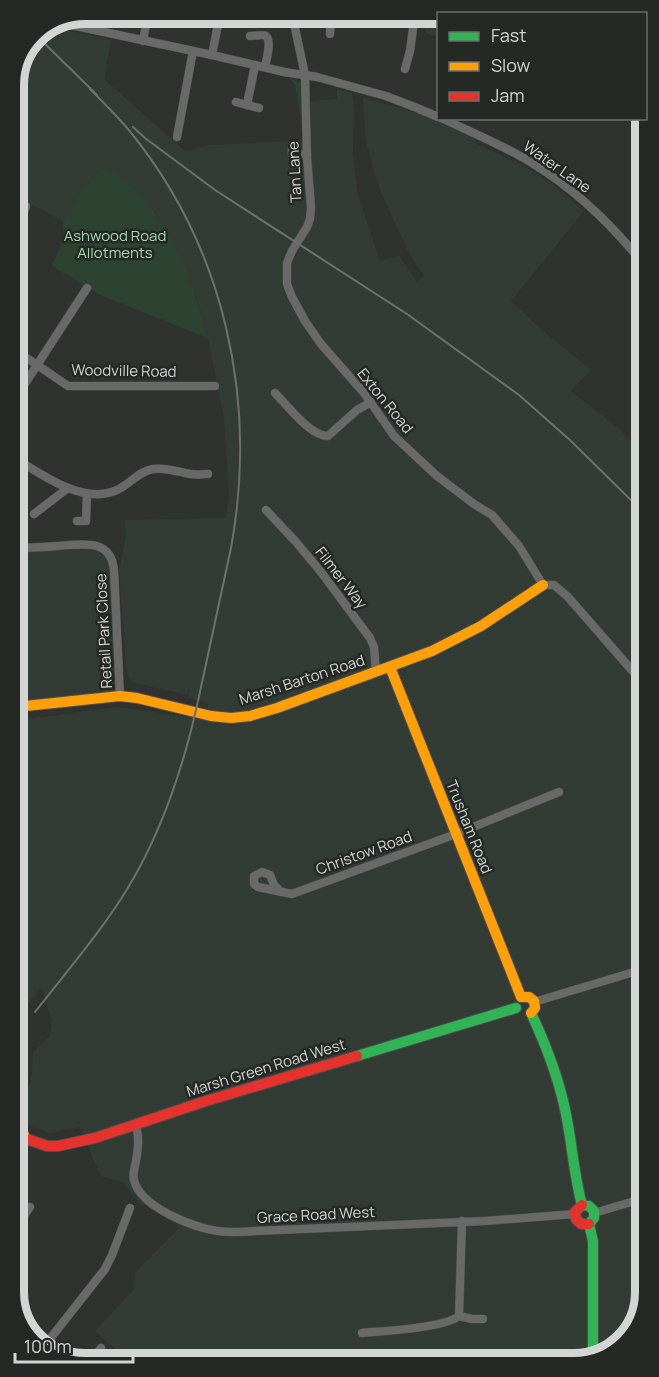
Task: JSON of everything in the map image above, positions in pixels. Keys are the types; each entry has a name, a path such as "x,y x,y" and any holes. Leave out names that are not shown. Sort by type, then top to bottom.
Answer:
{"street":[{"path":"143,41 146,24"},
{"path":"212,55 218,24"},
{"path":"295,24 305,75"},
{"path":"330,34 331,24"},
{"path":"405,69 414,24"},
{"name":"Water Lane","path":"76,26 284,72 317,76 386,96 437,117"},
{"path":"250,36 262,35 268,39 265,68"},
{"path":"177,137 193,51"},
{"path":"248,105 255,65"},
{"name":"Tan Lane","path":"287,263 310,219 305,75"},
{"path":"236,102 260,108"},
{"name":"Water Lane","path":"444,120 532,163 583,200 635,253"},
{"path":"292,147 292,154 307,154"},
{"path":"24,212 26,206"},
{"name":"Exton Road","path":"287,263 287,284 305,321 321,344 371,402 394,436 453,489 492,515 519,546 543,585"},
{"path":"24,386 87,288"},
{"name":"Woodville Road","path":"24,356 68,386 215,386"},
{"path":"275,393 312,431 323,436 328,436 357,410 371,402"},
{"path":"24,463 68,488 98,495 118,490 137,476 153,469 208,474"},
{"path":"34,514 68,488"},
{"path":"77,521 87,521 87,494"},
{"name":"Filmer Way","path":"266,510 321,572 370,638 374,647 376,672"},
{"name":"Retail Park Close","path":"24,547 89,543 98,546 110,555 114,570 120,696"},
{"path":"543,585 554,585 568,597 635,674"},
{"name":"Marsh Barton Road","path":"24,706 120,696 211,716 239,718 250,716 432,651 481,626 543,585"},
{"name":"Trusham Road","path":"390,667 521,997"},
{"name":"Christow Road","path":"281,892 292,894 456,834 559,792"},
{"path":"578,1210 589,1206 594,1213 589,1224 580,1224 576,1219 578,1210 576,1181 561,1095 538,1029 532,1008 529,997 521,997 517,1000 516,1008 525,1015 532,1008 635,972"},
{"name":"Marsh Green Road West","path":"24,1138 38,1144 58,1146 95,1138 206,1101 516,1008"},
{"name":"Grace Road West","path":"135,1125 138,1131 138,1141 133,1174 135,1184 141,1193 165,1212 192,1224 218,1231 462,1221 578,1210"},
{"path":"594,1213 635,1201"},
{"path":"24,1214 30,1207"},
{"path":"48,1340 105,1269 130,1208"},
{"path":"362,1333 429,1326 453,1321 459,1316 462,1221"},
{"path":"589,1224 593,1240 592,1350"},
{"path":"459,1316 483,1319"},
{"path":"97,1353 101,1348"}],"shaded area":[{"path":"423,24 437,24 437,34 433,36 426,33"},
{"path":"61,29 111,40 104,79 185,151 211,145 311,140 310,101 337,99 337,89 352,93 353,154 358,195 380,261 399,256 417,282 424,276 409,253 382,195 375,174 366,141 363,98 421,114 477,139 475,143 516,161 553,185 584,211 511,301 543,331 591,370 571,391 618,428 635,445 635,1292 632,1312 625,1326 604,1345 586,1352 574,1353 120,1353 95,1331 134,1289 135,1273 180,1227 139,1204 123,1182 101,1176 79,1127 50,1133 27,1124 24,1119 24,1094 30,1085 33,1052 50,1036 52,1019 41,988 24,1008 24,720 117,707 203,719 209,704 188,698 190,684 187,695 132,682 127,674 119,571 126,537 125,520 226,518 229,495 224,418 208,338 197,299 163,225 134,188 103,165 88,186 84,184 63,221 24,200 24,81 26,69 37,48 45,39","holes":["301,231 307,235 295,258 288,252"]},
{"path":"94,547 110,559 118,694 24,704 24,550"}],"green space":[{"path":"290,79 301,82 301,113 295,85"},
{"name":"Ashwood Road Allotments","path":"103,165 132,186 161,222 181,259 208,338 98,294 52,266 64,238 63,221 84,184 88,186"}],"railway":[{"path":"43,42 97,95"},
{"path":"35,1012 119,903 152,842 171,796 192,725 231,548 238,492 240,437 236,382 226,327 210,274 189,223 161,175 128,129 90,89"},
{"path":"133,127 215,190 407,314 519,395 571,441 635,504"}],"traffic: fast":[{"path":"357,1056 516,1008"},
{"path":"531,1013 560,1088 582,1205"},
{"path":"582,1205 589,1206 594,1211 594,1218 589,1224"},
{"path":"589,1224 593,1241 593,1349"}],"traffic: slow":[{"path":"24,706 120,696 211,716 231,718 250,716 432,651 481,626 543,585"},
{"path":"390,667 521,997"},
{"path":"521,997 529,997 534,1001 535,1008 531,1013"}],"traffic: jam":[{"path":"24,1138 47,1146 58,1146 95,1138 206,1101 357,1056"},
{"path":"582,1205 575,1212 576,1219 581,1224 589,1224"}]}
